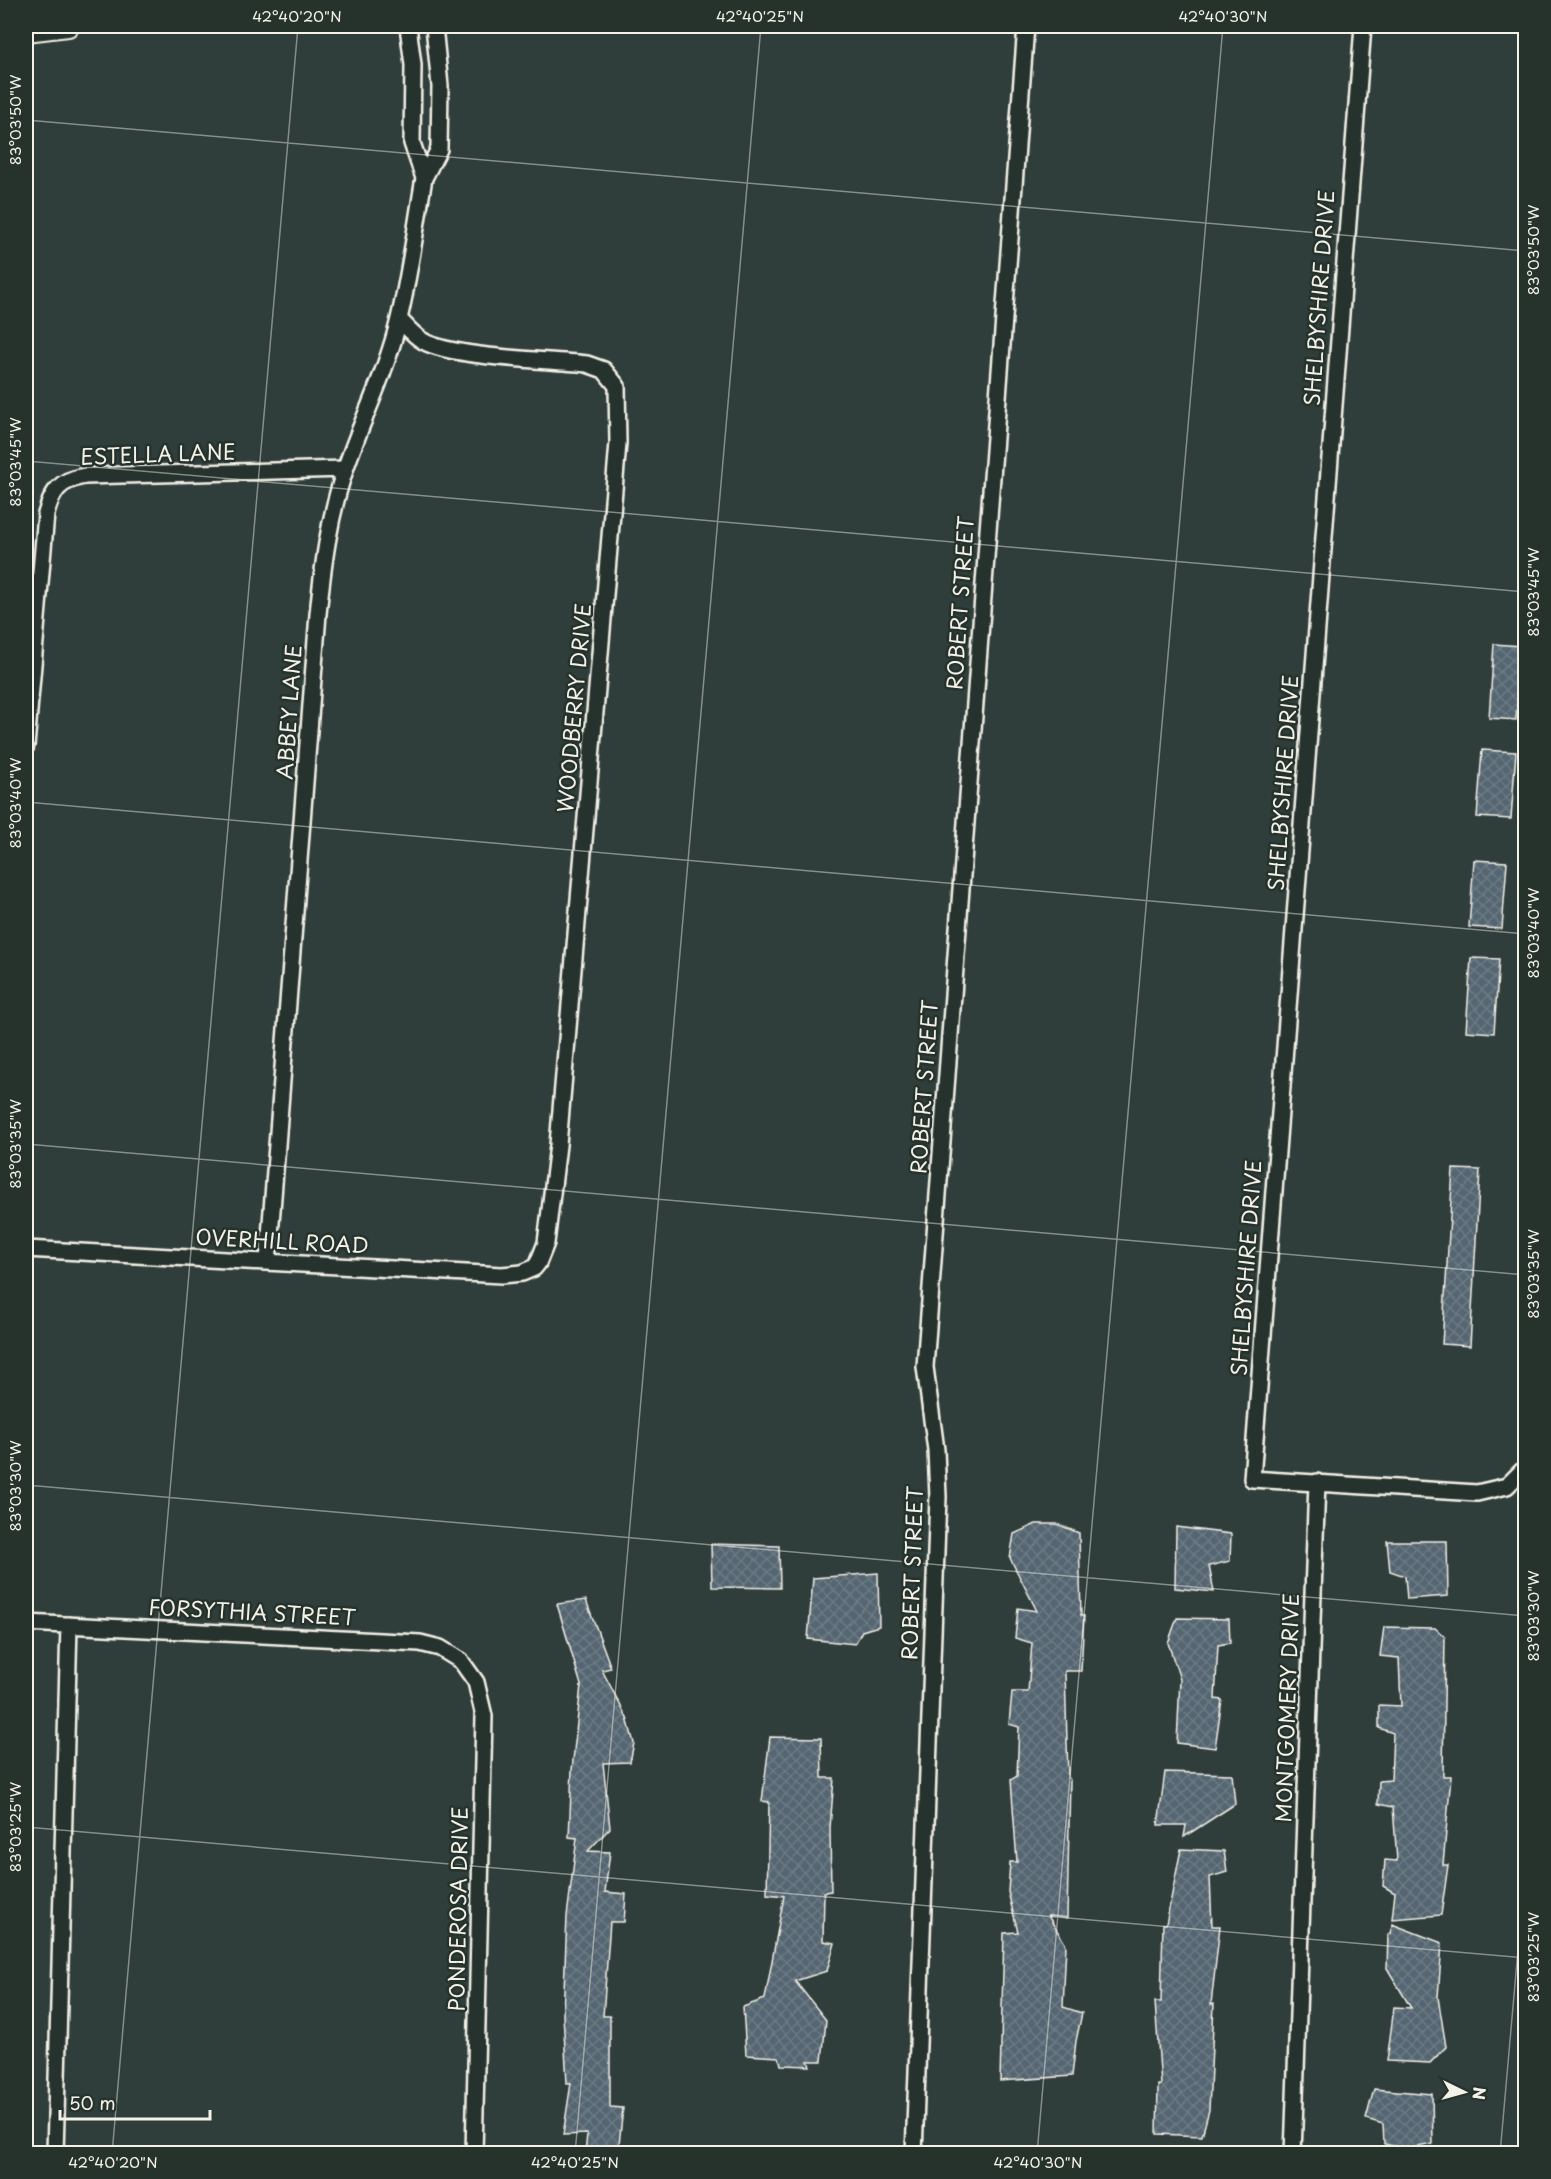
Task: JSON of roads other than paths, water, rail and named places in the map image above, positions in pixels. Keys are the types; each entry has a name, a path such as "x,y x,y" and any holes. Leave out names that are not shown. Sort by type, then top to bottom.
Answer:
{"street":[{"path":"26,31 68,26"},
{"name":"ABBEY LANE","path":"408,26 413,65 412,144 424,178"},
{"name":"ABBEY LANE","path":"268,1262 318,614 331,518 345,469 381,379 399,319 424,178 439,148 440,86 434,26"},
{"name":"ROBERT STREET","path":"914,2154 938,1497 936,1450 925,1367 1026,26"},
{"name":"SHELBYSHIRE DRIVE","path":"1317,1482 1252,1479 1363,26"},
{"name":"WOODBERRY DRIVE","path":"399,319 422,340 432,345 462,352 586,364 604,370 613,377 618,394 618,443 558,1145 546,1244 534,1268"},
{"name":"ESTELLA LANE","path":"26,746 46,514 49,500 61,483 85,476 345,469"},
{"name":"OVERHILL ROAD","path":"26,1249 502,1275 522,1273 534,1268"},
{"path":"1317,1482 1477,1493 1507,1486 1526,1467"},
{"name":"MONTGOMERY DRIVE","path":"1293,2154 1317,1482"},
{"name":"FORSYTHIA STREET","path":"26,1623 420,1643 453,1654 468,1669"},
{"path":"55,2154 69,1626"},
{"name":"PONDEROSA DRIVE","path":"468,1669 482,1698 484,1737 474,2154"}]}
